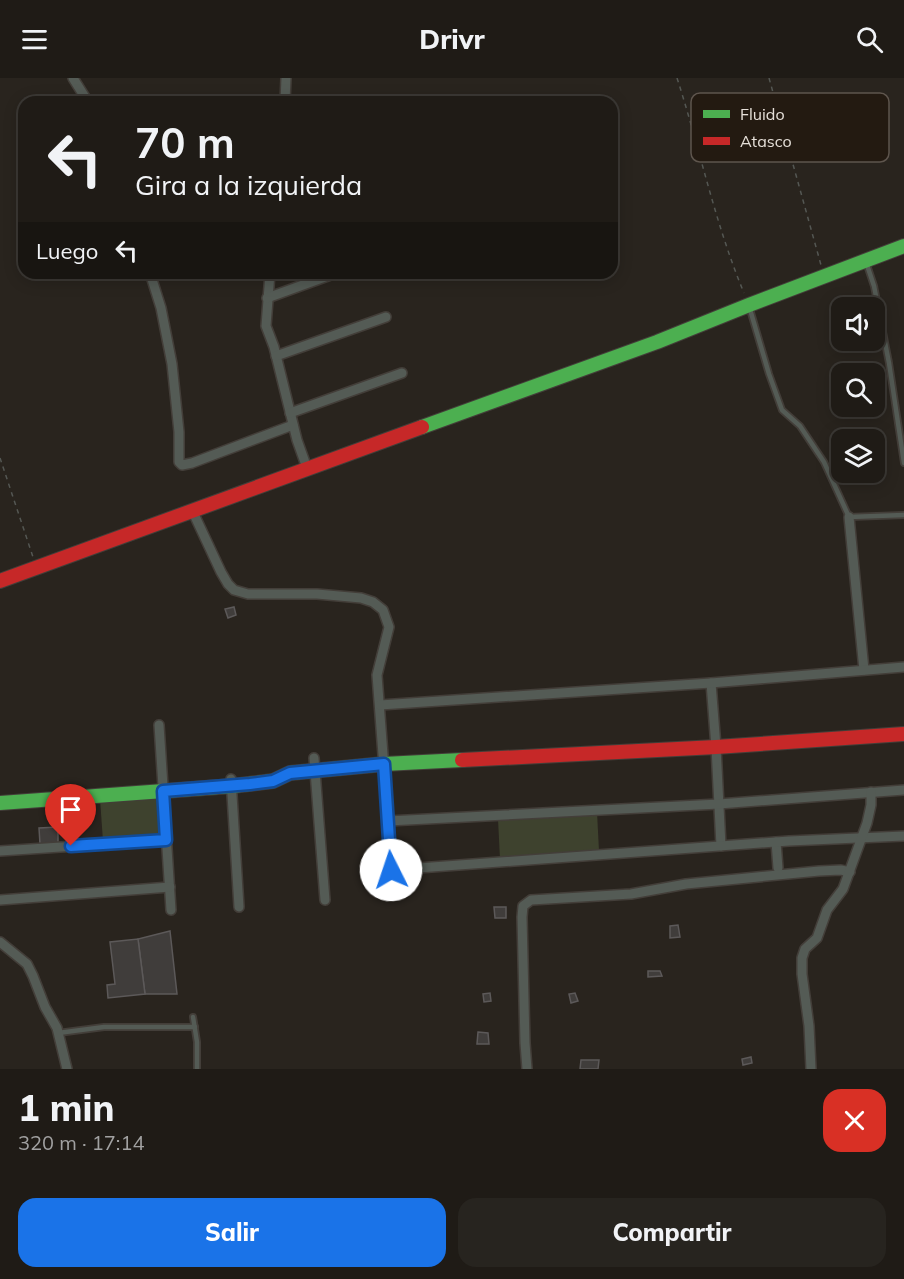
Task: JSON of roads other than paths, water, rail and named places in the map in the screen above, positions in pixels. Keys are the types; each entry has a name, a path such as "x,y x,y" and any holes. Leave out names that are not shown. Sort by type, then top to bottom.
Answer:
{"street":[{"path":"73,78 84,96"},
{"path":"285,96 286,78"},
{"path":"0,581 657,342 904,246"},
{"path":"152,279 161,308 172,364 179,432 179,462 182,465 192,463 293,425"},
{"path":"269,279 266,326 276,356 297,441 307,468"},
{"path":"267,298 319,279"},
{"path":"276,356 386,318"},
{"path":"290,413 402,373"},
{"path":"192,510 221,572 234,590 249,594 317,594 361,598 373,602 383,610 389,627 377,675 393,888"},
{"path":"849,517 864,670"},
{"path":"380,705 711,683 904,667"},
{"path":"711,683 721,846"},
{"path":"159,725 171,910"},
{"path":"0,803 163,791 232,782 273,781 315,765 384,764 716,747 904,734"},
{"path":"315,765 325,900"},
{"path":"232,782 239,907"},
{"path":"388,821 719,804 904,790"},
{"path":"811,1069 802,958 805,948 817,938 827,910 843,889 867,823 871,792"},
{"path":"391,870 776,842 904,836"},
{"path":"0,851 166,840"},
{"path":"776,842 778,868"},
{"path":"527,1069 522,917 523,906 527,903 536,899 631,894 686,884 819,871 850,872"},
{"path":"0,900 170,887"},
{"path":"0,942 27,964 45,1007 57,1028 67,1069"}],"lane":[{"path":"866,261 874,286 889,363 904,463"},
{"path":"748,305 782,410 800,426 824,462 849,517 904,515"},
{"path":"193,1017 198,1069"},
{"path":"58,1033 104,1027 195,1027"}]}
